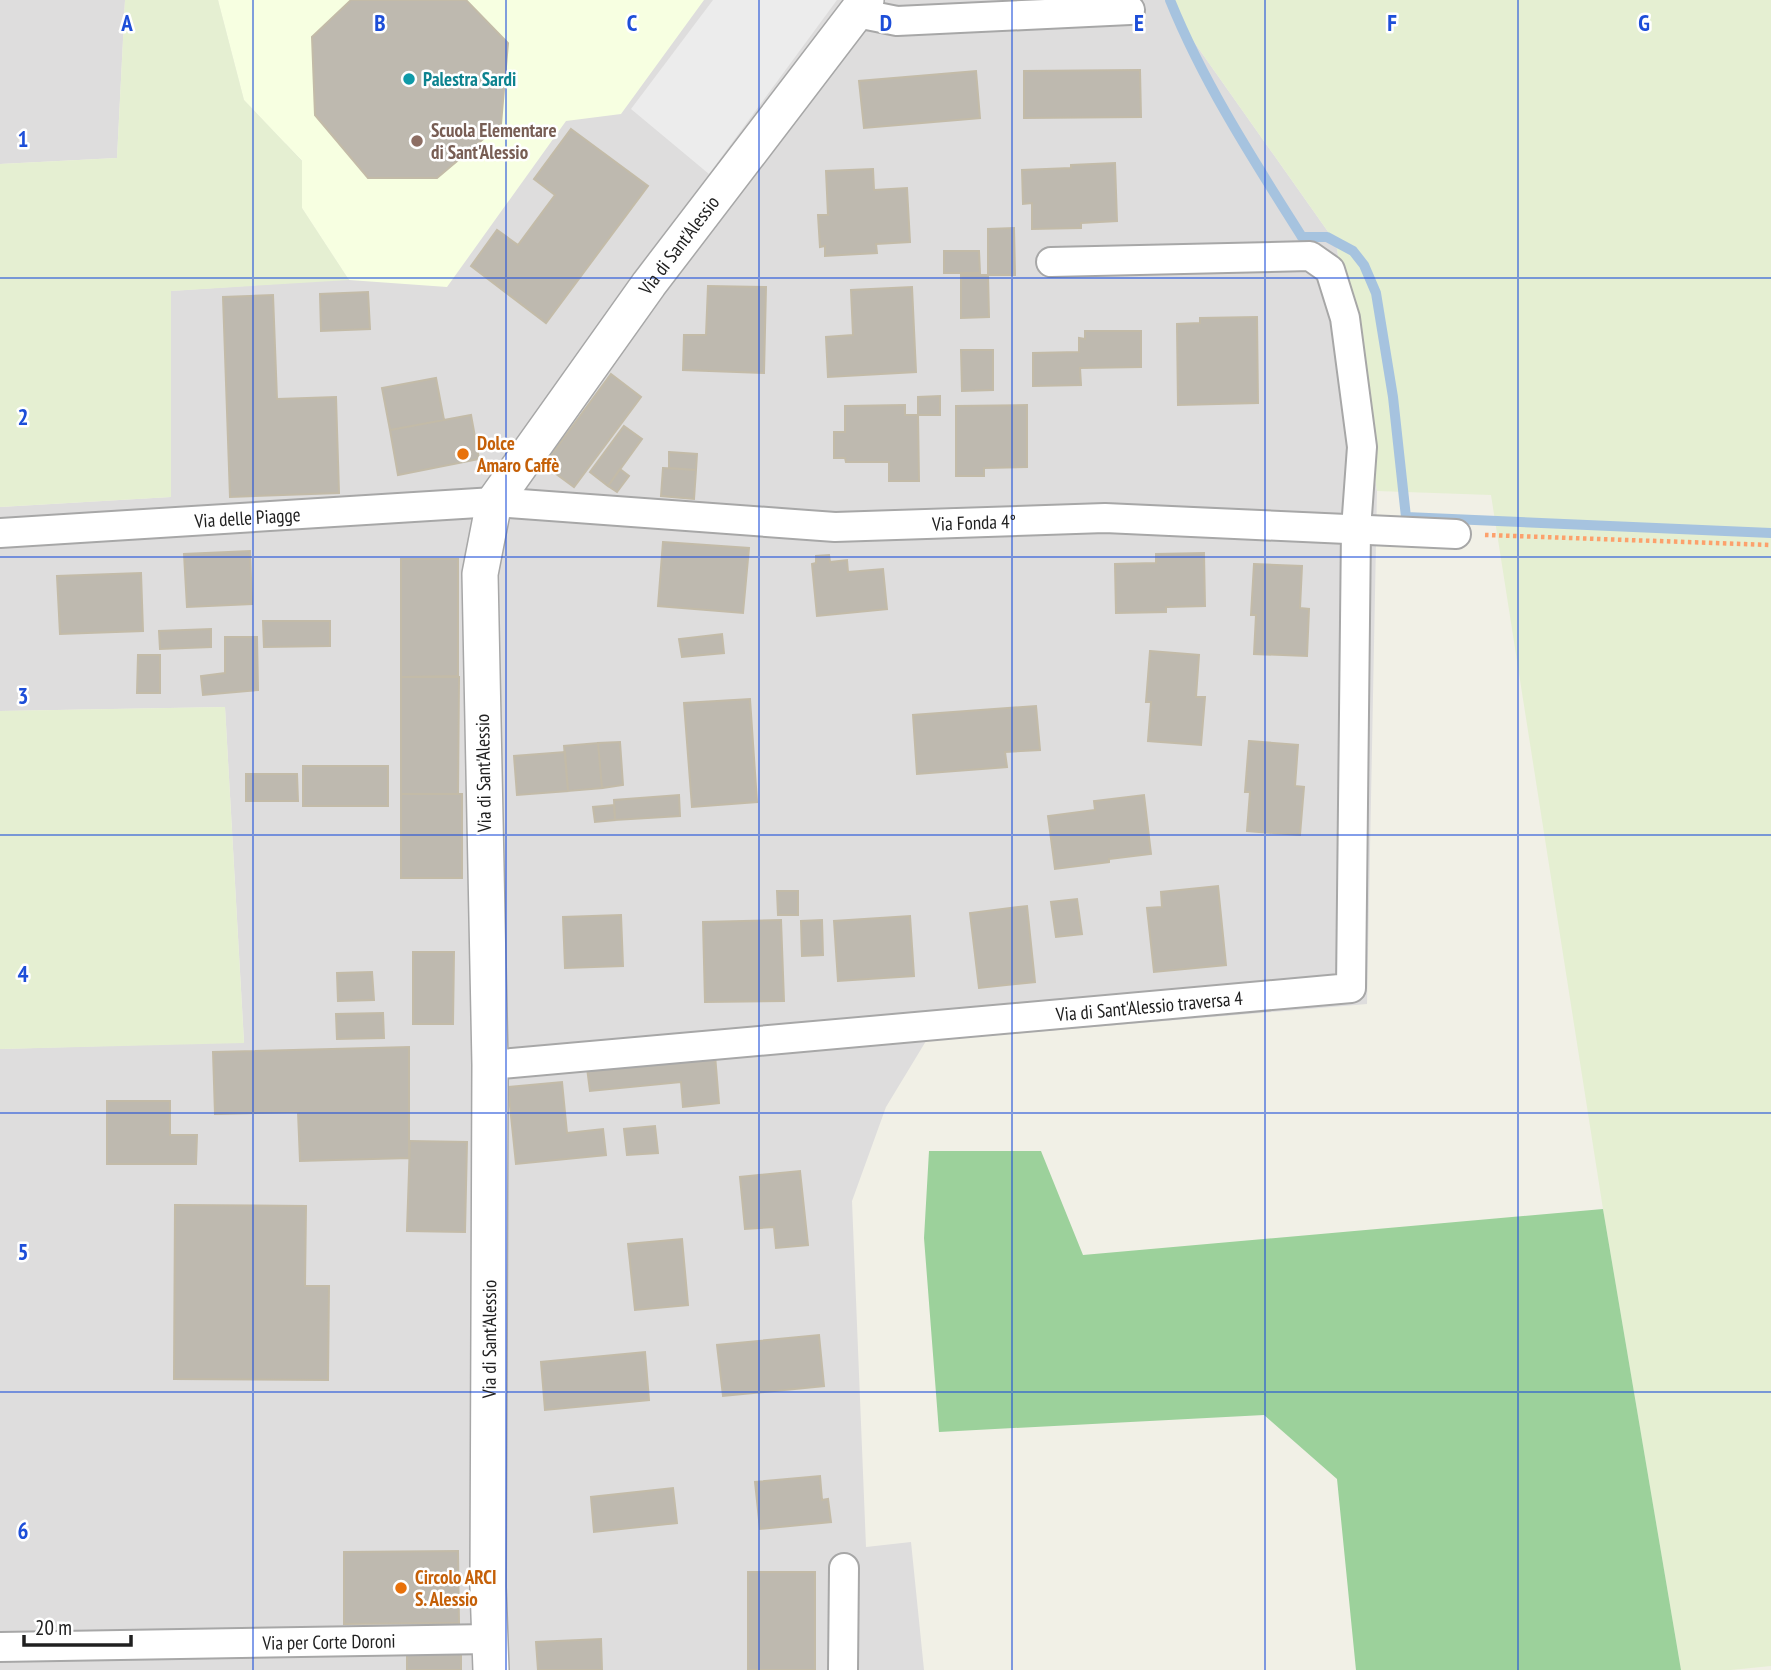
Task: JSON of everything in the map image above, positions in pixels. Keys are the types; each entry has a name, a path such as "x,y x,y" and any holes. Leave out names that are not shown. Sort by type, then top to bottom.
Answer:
{"street":[{"path":"862,6 897,21 1130,10"},
{"name":"Via di Sant'Alessio","path":"490,1655 490,1065 480,574 494,502 649,284 862,6"},
{"path":"1051,262 1310,256 1330,270 1345,318 1362,447 1356,529"},
{"name":"Via Fonda 4°","path":"494,502 835,527 1105,517 1456,534"},
{"name":"Via delle Piagge","path":"0,533 494,502"},
{"name":"Via di Sant'Alessio traversa 4","path":"490,1065 1352,988 1356,529"},
{"path":"843,1670 844,1568"},
{"name":"Via per Corte Doroni","path":"0,1647 490,1655"}],"path":[{"path":"1456,534 1771,545"}],"shaded area":[{"path":"0,0 125,0 117,158 0,164"},
{"path":"125,0 218,0 244,100 302,161 302,208 349,280 171,291 171,497 0,507 0,164 117,158"},
{"path":"218,0 1168,0 1170,8 1336,243 1377,491 1367,1004 926,1041 886,1107 852,1201 866,1547 911,1542 924,1670 0,1670 0,1049 244,1042 225,707 0,711 0,507 171,497 170,291 349,279"},
{"name":"Scuola Elementare di Sant'Alessio","path":"218,0 704,0 621,114 566,121 447,287 349,280 302,208 302,161 244,100"},
{"path":"713,0 837,0 709,174 631,109"},
{"path":"1168,0 1771,0 1771,1666 1731,1670 1681,1670 1603,1209 1491,495 1377,491 1336,243 1170,8"},
{"path":"225,707 244,1043 0,1049 0,711"}],"green space":[{"path":"929,1151 1041,1151 1083,1255 1603,1209 1681,1670 1356,1670 1337,1479 1264,1415 939,1432 924,1238"}],"building":[{"name":"Palestra Sardi","path":"351,0 466,0 508,43 501,124 437,178 368,178 315,115 312,37"},
{"path":"1140,70 1141,117 1024,118 1024,71"},
{"path":"976,71 980,118 864,128 859,81"},
{"path":"571,129 648,186 546,323 471,266 497,230 518,245 555,195 534,179"},
{"path":"1115,163 1117,221 1081,223 1081,228 1032,229 1032,203 1023,204 1022,170"},
{"path":"873,169 874,190 907,188 910,242 876,244 877,253 825,256 825,246 820,247 818,215 828,215 826,171"},
{"path":"1014,228 1015,275 988,275 988,229"},
{"path":"944,251 979,251 980,273 944,273"},
{"path":"961,275 988,275 989,317 961,318"},
{"path":"708,286 766,287 764,373 683,370 684,335 706,335"},
{"path":"912,287 916,372 828,377 826,337 853,335 851,290"},
{"path":"368,292 370,329 321,331 320,294"},
{"path":"273,295 277,399 336,397 339,493 230,497 223,297"},
{"path":"1257,317 1258,403 1178,405 1177,324 1200,323 1200,318"},
{"path":"1085,331 1141,331 1141,367 1080,368 1081,385 1033,386 1033,353 1079,352 1079,338 1085,339"},
{"path":"961,350 993,350 993,390 962,391"},
{"path":"611,374 641,397 574,487 544,465"},
{"path":"436,378 444,420 390,430 382,388"},
{"path":"940,396 940,415 918,415 918,397"},
{"path":"905,405 905,415 918,415 919,481 889,481 889,462 846,462 845,458 834,458 834,432 845,432 845,406"},
{"path":"1027,405 1027,467 984,468 984,476 956,476 956,406"},
{"path":"471,415 479,459 398,475 390,430"},
{"path":"624,426 642,439 608,486 590,472"},
{"path":"669,452 697,454 696,470 669,468"},
{"path":"663,468 696,470 694,499 661,496"},
{"path":"620,469 629,476 617,492 608,486"},
{"path":"663,542 749,548 743,613 658,606"},
{"path":"250,551 252,604 187,607 184,554"},
{"path":"1204,553 1205,606 1166,607 1166,612 1116,613 1115,564 1156,563 1156,554"},
{"path":"829,555 830,562 847,560 848,572 883,569 887,609 817,616 812,564 816,563 816,556"},
{"path":"401,559 458,559 458,676 401,677"},
{"path":"1254,564 1302,566 1300,608 1309,609 1307,656 1254,654 1256,615 1251,615"},
{"path":"141,573 143,631 60,634 57,576"},
{"path":"263,621 330,621 330,646 264,647"},
{"path":"211,629 211,647 160,649 159,631"},
{"path":"722,634 724,653 682,657 679,639"},
{"path":"225,637 257,637 258,690 203,695 201,676 225,673"},
{"path":"1150,651 1199,655 1196,697 1205,697 1201,745 1148,741 1151,702 1146,702"},
{"path":"138,655 160,655 160,693 137,693"},
{"path":"401,677 459,677 458,794 401,794"},
{"path":"750,699 757,802 692,807 684,703"},
{"path":"1036,706 1040,750 1005,752 1007,767 917,774 913,715"},
{"path":"1249,741 1298,745 1295,786 1304,787 1300,835 1247,831 1250,792 1245,792"},
{"path":"620,742 623,785 602,788 598,743"},
{"path":"598,743 602,788 568,791 564,746"},
{"path":"565,752 568,791 517,795 514,756"},
{"path":"303,766 388,766 388,806 303,806"},
{"path":"246,774 297,774 298,801 246,801"},
{"path":"401,794 462,794 462,878 401,878"},
{"path":"679,795 680,816 615,820 614,800"},
{"path":"1144,795 1151,854 1055,869 1048,816 1095,810 1094,801"},
{"path":"614,805 615,820 595,822 593,807"},
{"path":"1218,886 1226,965 1154,972 1147,908 1162,907 1161,892"},
{"path":"777,891 798,891 798,915 778,915"},
{"path":"1077,899 1082,934 1056,937 1051,902"},
{"path":"1027,906 1035,982 979,988 970,913"},
{"path":"621,915 623,966 565,968 563,917"},
{"path":"910,916 914,976 838,981 834,921"},
{"path":"781,920 784,1001 705,1002 703,922"},
{"path":"822,920 823,955 802,956 801,921"},
{"path":"413,952 454,952 453,1024 413,1024"},
{"path":"372,972 374,1000 338,1001 337,973"},
{"path":"383,1013 384,1038 337,1039 336,1014"},
{"path":"409,1047 409,1158 300,1161 298,1112 215,1114 213,1052"},
{"path":"715,1055 719,1103 683,1107 681,1082 590,1091 587,1068"},
{"path":"562,1082 567,1133 603,1129 606,1155 516,1164 508,1087"},
{"path":"107,1101 170,1101 170,1135 197,1135 196,1164 107,1164"},
{"path":"655,1126 658,1153 627,1155 624,1129"},
{"path":"410,1141 467,1142 465,1232 407,1231"},
{"path":"800,1171 808,1245 776,1248 774,1227 745,1229 740,1177"},
{"path":"175,1205 306,1206 305,1286 329,1286 328,1380 174,1379"},
{"path":"682,1239 688,1305 635,1310 628,1244"},
{"path":"819,1335 824,1386 723,1396 717,1345"},
{"path":"645,1352 649,1400 545,1410 541,1362"},
{"path":"820,1476 822,1500 828,1499 831,1522 760,1529 755,1482"},
{"path":"673,1488 677,1523 594,1532 591,1497"},
{"name":"Circolo ARCI S. Alessio","path":"458,1551 459,1623 344,1624 344,1552"},
{"path":"748,1572 815,1572 815,1670 748,1670"},
{"path":"601,1639 602,1670 538,1670 536,1642"},
{"path":"407,1653 461,1654 461,1670 407,1670"}],"waterway":[{"path":"1170,0 1214,92 1302,237 1327,237 1353,251 1364,265 1376,293 1393,397 1406,517 1771,533"}],"place":[{"name":"Palestra Sardi","path":"409,79"},
{"name":"Scuola Elementare di Sant'Alessio","path":"417,141"},
{"name":"Dolce Amaro Caffè","path":"463,454"},
{"name":"Circolo ARCI S. Alessio","path":"401,1588"}]}
